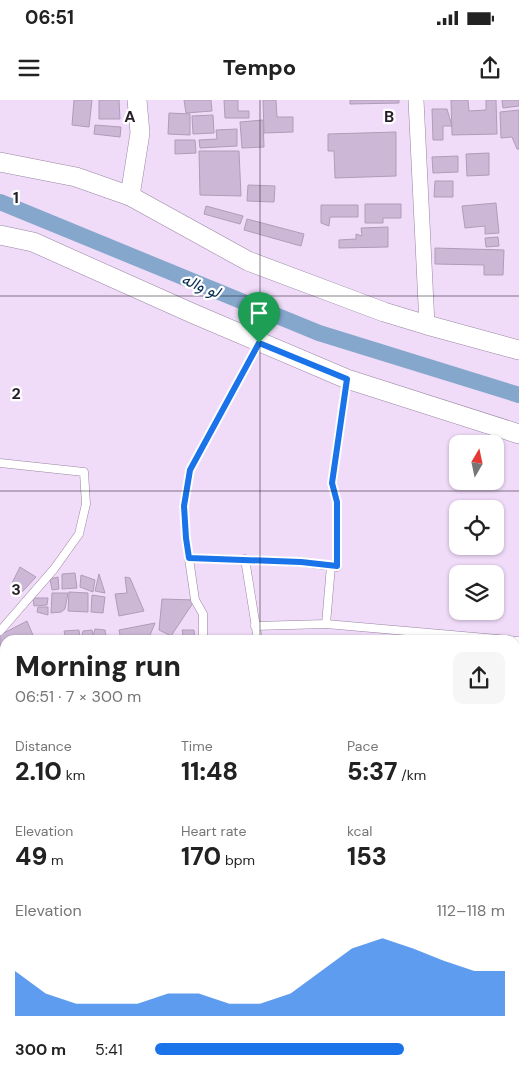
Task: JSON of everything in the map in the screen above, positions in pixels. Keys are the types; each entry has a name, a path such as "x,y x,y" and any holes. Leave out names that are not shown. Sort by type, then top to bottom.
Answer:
{"street":[{"path":"130,196 140,133 138,100"},
{"path":"416,100 427,325"},
{"path":"0,162 76,176 130,196 248,261 384,312 519,350"},
{"path":"0,235 34,242 259,343 347,379 519,434"}],"lane":[{"path":"204,635 203,614 195,600 186,538 184,506 190,470 259,343"},
{"path":"189,558 301,562 337,566 337,502 332,483 347,379"},
{"path":"0,463 84,472 86,504 79,534 54,569 0,631"},
{"path":"245,559 257,635"},
{"path":"326,624 331,566"},
{"path":"256,626 326,624 452,635"},
{"path":"394,635 395,630"}],"building":[{"path":"74,100 92,100 89,127 72,125"},
{"path":"99,100 119,100 120,119 99,119"},
{"path":"184,100 211,100 212,111 186,113"},
{"path":"224,100 238,100 238,111 249,111 249,118 225,118"},
{"path":"263,100 276,100 277,117 293,117 293,132 264,133"},
{"path":"350,100 399,100 399,103 350,104"},
{"path":"451,100 468,100 469,111 486,110 486,100 496,100 497,134 452,135"},
{"path":"502,100 519,100 519,106 503,108"},
{"path":"432,109 447,109 452,126 443,126 443,140 433,140"},
{"path":"519,110 519,149 517,149 512,137 501,138 500,112"},
{"path":"169,113 190,114 190,135 168,134"},
{"path":"213,115 214,133 193,134 192,116"},
{"path":"263,120 264,147 242,148 240,122"},
{"path":"95,125 121,127 120,137 94,134"},
{"path":"237,129 237,146 200,148 199,140 217,139 216,130"},
{"path":"396,132 396,176 335,178 334,151 328,151 328,134"},
{"path":"175,140 195,140 196,153 175,154"},
{"path":"199,151 239,151 241,196 200,195"},
{"path":"489,153 489,175 467,176 466,154"},
{"path":"458,156 458,172 433,173 432,157"},
{"path":"435,181 453,181 453,197 434,197"},
{"path":"248,185 275,186 274,202 247,201"},
{"path":"496,203 499,233 485,234 485,226 465,228 462,206"},
{"path":"365,204 401,204 401,218 383,218 383,223 365,223"},
{"path":"321,205 358,205 358,217 330,217 329,226 321,223"},
{"path":"206,206 243,216 240,224 204,214"},
{"path":"247,219 304,234 301,246 244,230"},
{"path":"388,227 388,247 339,248 339,240 356,239 356,234 362,236 361,228"},
{"path":"498,237 499,246 486,247 485,238"},
{"path":"435,248 504,250 503,275 484,275 484,265 435,264"},
{"path":"20,567 36,577 22,592 12,583"},
{"path":"75,573 77,588 62,589 62,574"},
{"path":"99,574 105,593 95,591"},
{"path":"81,575 95,580 93,592 80,587"},
{"path":"58,577 59,589 52,590 50,579"},
{"path":"125,577 130,578 144,611 119,616 115,594 127,593"},
{"path":"69,592 88,593 88,612 68,611"},
{"path":"52,593 68,593 65,609 61,612 51,613"},
{"path":"92,595 105,597 103,613 91,612"},
{"path":"33,598 48,598 47,605 34,606"},
{"path":"162,599 195,600 172,635 159,630"},
{"path":"38,607 48,607 48,615 37,612"},
{"path":"27,621 33,635 0,635"},
{"path":"155,623 150,635 120,635 119,630"},
{"path":"95,629 105,630 106,635 93,635"},
{"path":"79,630 80,635 65,635 64,631"},
{"path":"92,630 93,635 82,635 83,631"},
{"path":"182,630 194,630 194,635 183,635"}],"waterway":[{"name":"لو واله","path":"0,202 319,333 519,395"}],"route":[{"path":"259,343 347,379 332,483 337,502 337,566 301,562 189,558 184,506 190,470 259,343"}]}
